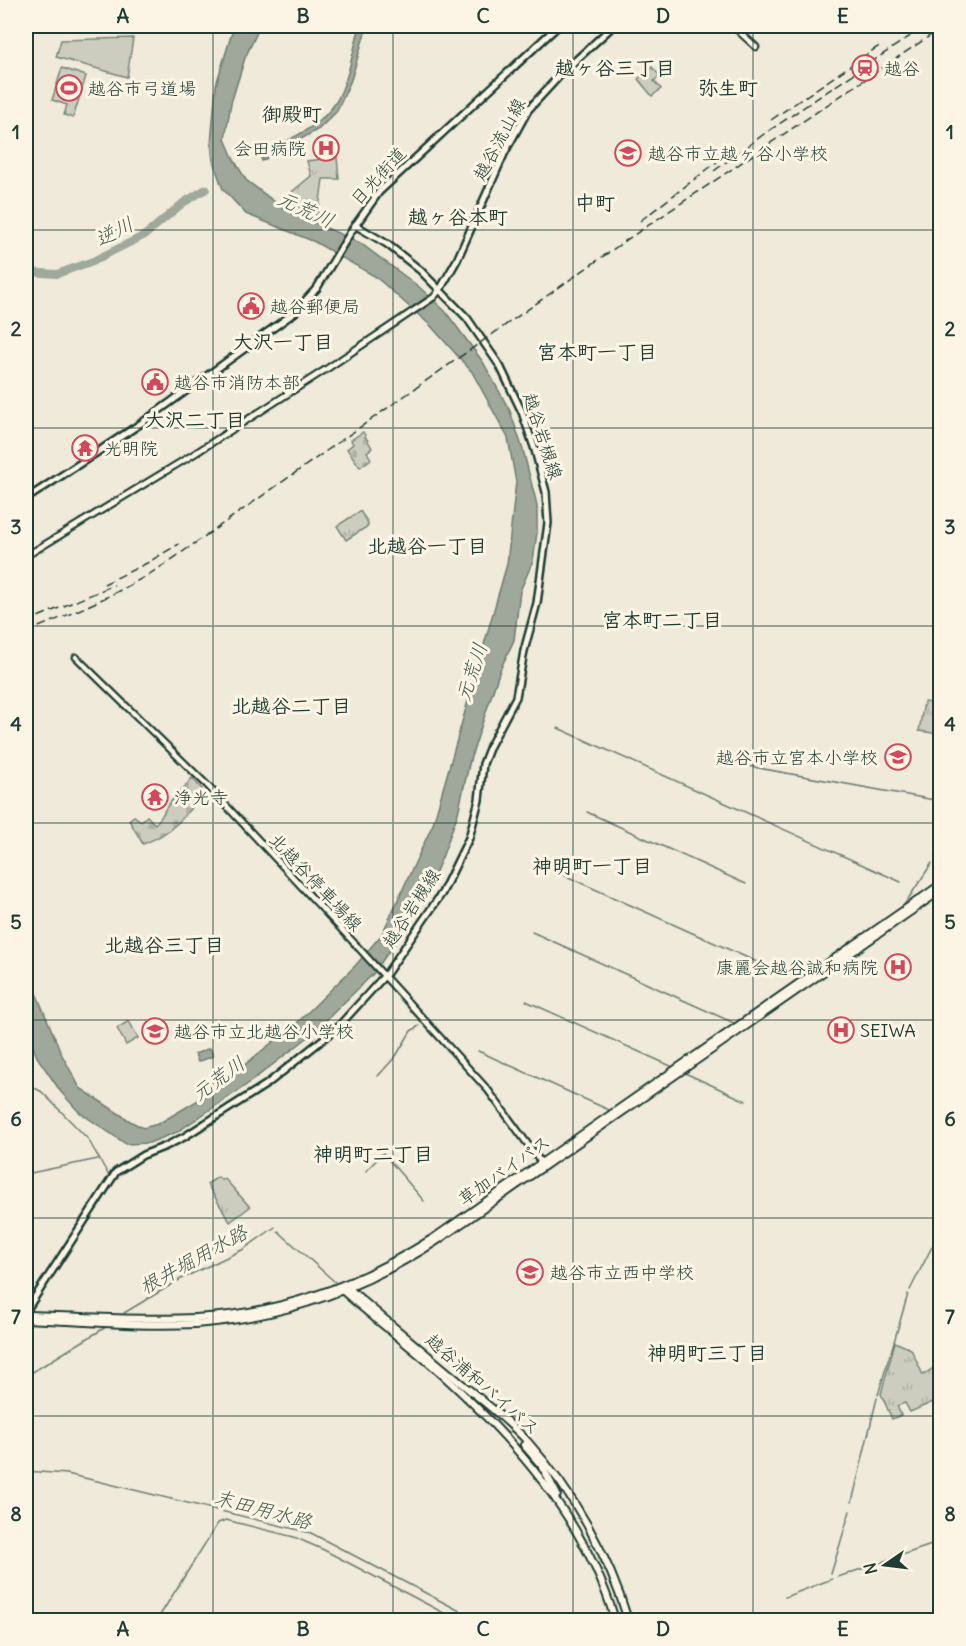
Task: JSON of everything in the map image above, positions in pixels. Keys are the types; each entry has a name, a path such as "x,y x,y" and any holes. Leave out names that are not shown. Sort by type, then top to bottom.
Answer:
{"highway":[{"name":"草加バイパス","path":"543,1165 940,885"},
{"name":"草加バイパス","path":"26,1315 198,1318 264,1309 344,1288 421,1246 543,1165 940,891"},
{"name":"越谷浦和バイパス","path":"344,1288 435,1368 503,1433 533,1468 562,1509 588,1553 603,1584 615,1620"},
{"name":"越谷浦和バイパス","path":"344,1288 491,1408 536,1452 568,1495 592,1535 618,1590 628,1620"},
{"path":"524,1444 542,1466 562,1504 562,1509"}],"main road":[{"name":"日光街道","path":"26,499 143,422 287,319 318,288 355,225 385,186 558,26"},
{"name":"越谷流山線","path":"441,288 457,260 505,152 528,110 562,73 613,26"},
{"path":"733,26 756,47"},
{"name":"越谷岩槻線","path":"26,1315 116,1172 143,1155 184,1137 272,1080 337,1028 383,975 441,893 469,838 479,800 483,764 490,746 513,705 519,686 524,651 537,603 548,522 546,492 522,412 486,343 441,288 405,257 355,225"},
{"path":"26,556 179,463 406,316 434,297 441,288"},
{"name":"北越谷停車場線","path":"75,657 208,786 356,945 488,1090 543,1165"}],"green space":[{"path":"133,38 127,77 56,57 61,40"},
{"path":"652,67 660,76 654,81 661,89 652,96 638,79"},
{"name":"越谷市弓道場","path":"62,68 86,76 73,118 64,115 67,105 52,100"},
{"path":"337,157 339,179 323,179 318,216 303,210 287,196 311,176 307,161"},
{"path":"363,432 372,448 367,452 371,459 360,467 347,449 353,444 351,440"},
{"path":"360,511 368,526 346,540 337,526"},
{"path":"924,702 940,704 940,734 919,731"},
{"path":"192,778 202,789 192,807 170,829 143,844 129,820 134,816 141,821 147,816 155,824"},
{"path":"129,1021 138,1038 126,1045 117,1028"},
{"path":"218,1177 221,1180 225,1179 250,1207 230,1222 207,1184"},
{"path":"895,1342 911,1349 923,1375 935,1367 940,1371 940,1399 910,1412 905,1403 897,1406 901,1415 892,1419 881,1394"}],"shaded area":[{"path":"234,26 260,26 245,58 231,103 225,139 234,160 246,180 284,209 360,243 418,286 445,311 483,362 510,411 537,505 537,532 533,561 520,591 514,640 500,670 470,760 458,813 428,890 396,941 373,974 311,1035 245,1086 177,1132 149,1143 126,1144 79,1112 61,1092 37,1057 26,1027 26,969 62,1055 80,1088 143,1128 158,1124 207,1095 299,1021 355,966 382,934 433,824 507,564 516,482 508,438 472,372 430,325 376,277 315,242 246,214 223,189 213,161 211,144 216,85"},
{"path":"360,26 367,26 351,80 337,111 319,129 262,161 260,155 312,127 336,102 347,74"},
{"path":"210,1048 213,1056 198,1062 195,1054"}],"waterway":[{"name":"逆川","path":"26,272 57,274 93,261 145,235 183,203 206,189"},
{"path":"558,728 901,882"},
{"path":"742,765 940,801"},
{"name":"根井堀用水路","path":"587,812 746,884"},
{"path":"935,857 940,849"},
{"path":"904,905 932,863"},
{"path":"559,873 768,967"},
{"path":"532,932 734,1023"},
{"path":"526,1001 673,1067"},
{"path":"378,1076 396,1056 411,1031 419,1026"},
{"path":"478,1051 609,1110"},
{"path":"683,1072 746,1101"},
{"path":"33,1087 42,1092 88,1139 109,1176"},
{"path":"366,1171 383,1153 424,1201"},
{"path":"26,1174 98,1159"},
{"name":"根井堀用水路","path":"124,1313 181,1279 244,1249 275,1227"},
{"path":"278,1231 335,1282"},
{"path":"910,1290 940,1231"},
{"path":"891,1352 908,1294"},
{"path":"26,1376 106,1327"},
{"path":"878,1395 890,1354"},
{"path":"852,1502 877,1398"},
{"name":"末田用水路","path":"26,1471 67,1474 311,1533 477,1620"},
{"path":"831,1574 850,1511"},
{"path":"157,1620 218,1523 226,1520 294,1537 324,1550 457,1620"},
{"name":"末田用水路","path":"838,1577 940,1542"},
{"name":"末田用水路","path":"785,1597 832,1579"},
{"name":"末田用水路","path":"716,1620 725,1618"}],"railway":[{"path":"714,171 764,134 925,26"},
{"path":"26,632 97,602 164,565 625,241 940,29"},
{"path":"771,120 882,44"},
{"path":"640,221 717,162"},
{"path":"104,584 179,544"},
{"path":"26,622 114,585"}],"place":[{"name":"越谷","path":"865,68"},
{"name":"越谷市弓道場","path":"69,88"},
{"name":"会田病院","path":"326,148"},
{"name":"越谷市立越ヶ谷小学校","path":"628,153"},
{"name":"越谷郵便局","path":"251,306"},
{"name":"越谷市消防本部","path":"155,382"},
{"name":"光明院","path":"85,448"},
{"name":"越谷市立宮本小学校","path":"898,757"},
{"name":"浄光寺","path":"155,797"},
{"name":"康麗会越谷誠和病院","path":"898,967"},
{"name":"SEIWA","path":"841,1030"},
{"name":"越谷市立北越谷小学校","path":"155,1031"},
{"name":"越谷市立西中学校","path":"530,1272"}],"district":[{"name":"越ヶ谷三丁目","path":"615,67"},
{"name":"弥生町","path":"728,87"},
{"name":"御殿町","path":"292,113"},
{"name":"中町","path":"595,202"},
{"name":"越ヶ谷本町","path":"458,216"},
{"name":"大沢一丁目","path":"283,341"},
{"name":"宮本町一丁目","path":"597,351"},
{"name":"大沢二丁目","path":"195,419"},
{"name":"北越谷一丁目","path":"427,545"},
{"name":"宮本町二丁目","path":"662,619"},
{"name":"北越谷二丁目","path":"291,705"},
{"name":"神明町一丁目","path":"592,865"},
{"name":"北越谷三丁目","path":"164,944"},
{"name":"神明町二丁目","path":"373,1153"},
{"name":"神明町三丁目","path":"707,1352"}],"water label":[{"name":"元荒川","path":"306,209"},
{"name":"元荒川","path":"471,672"},
{"name":"元荒川","path":"218,1078"}]}
